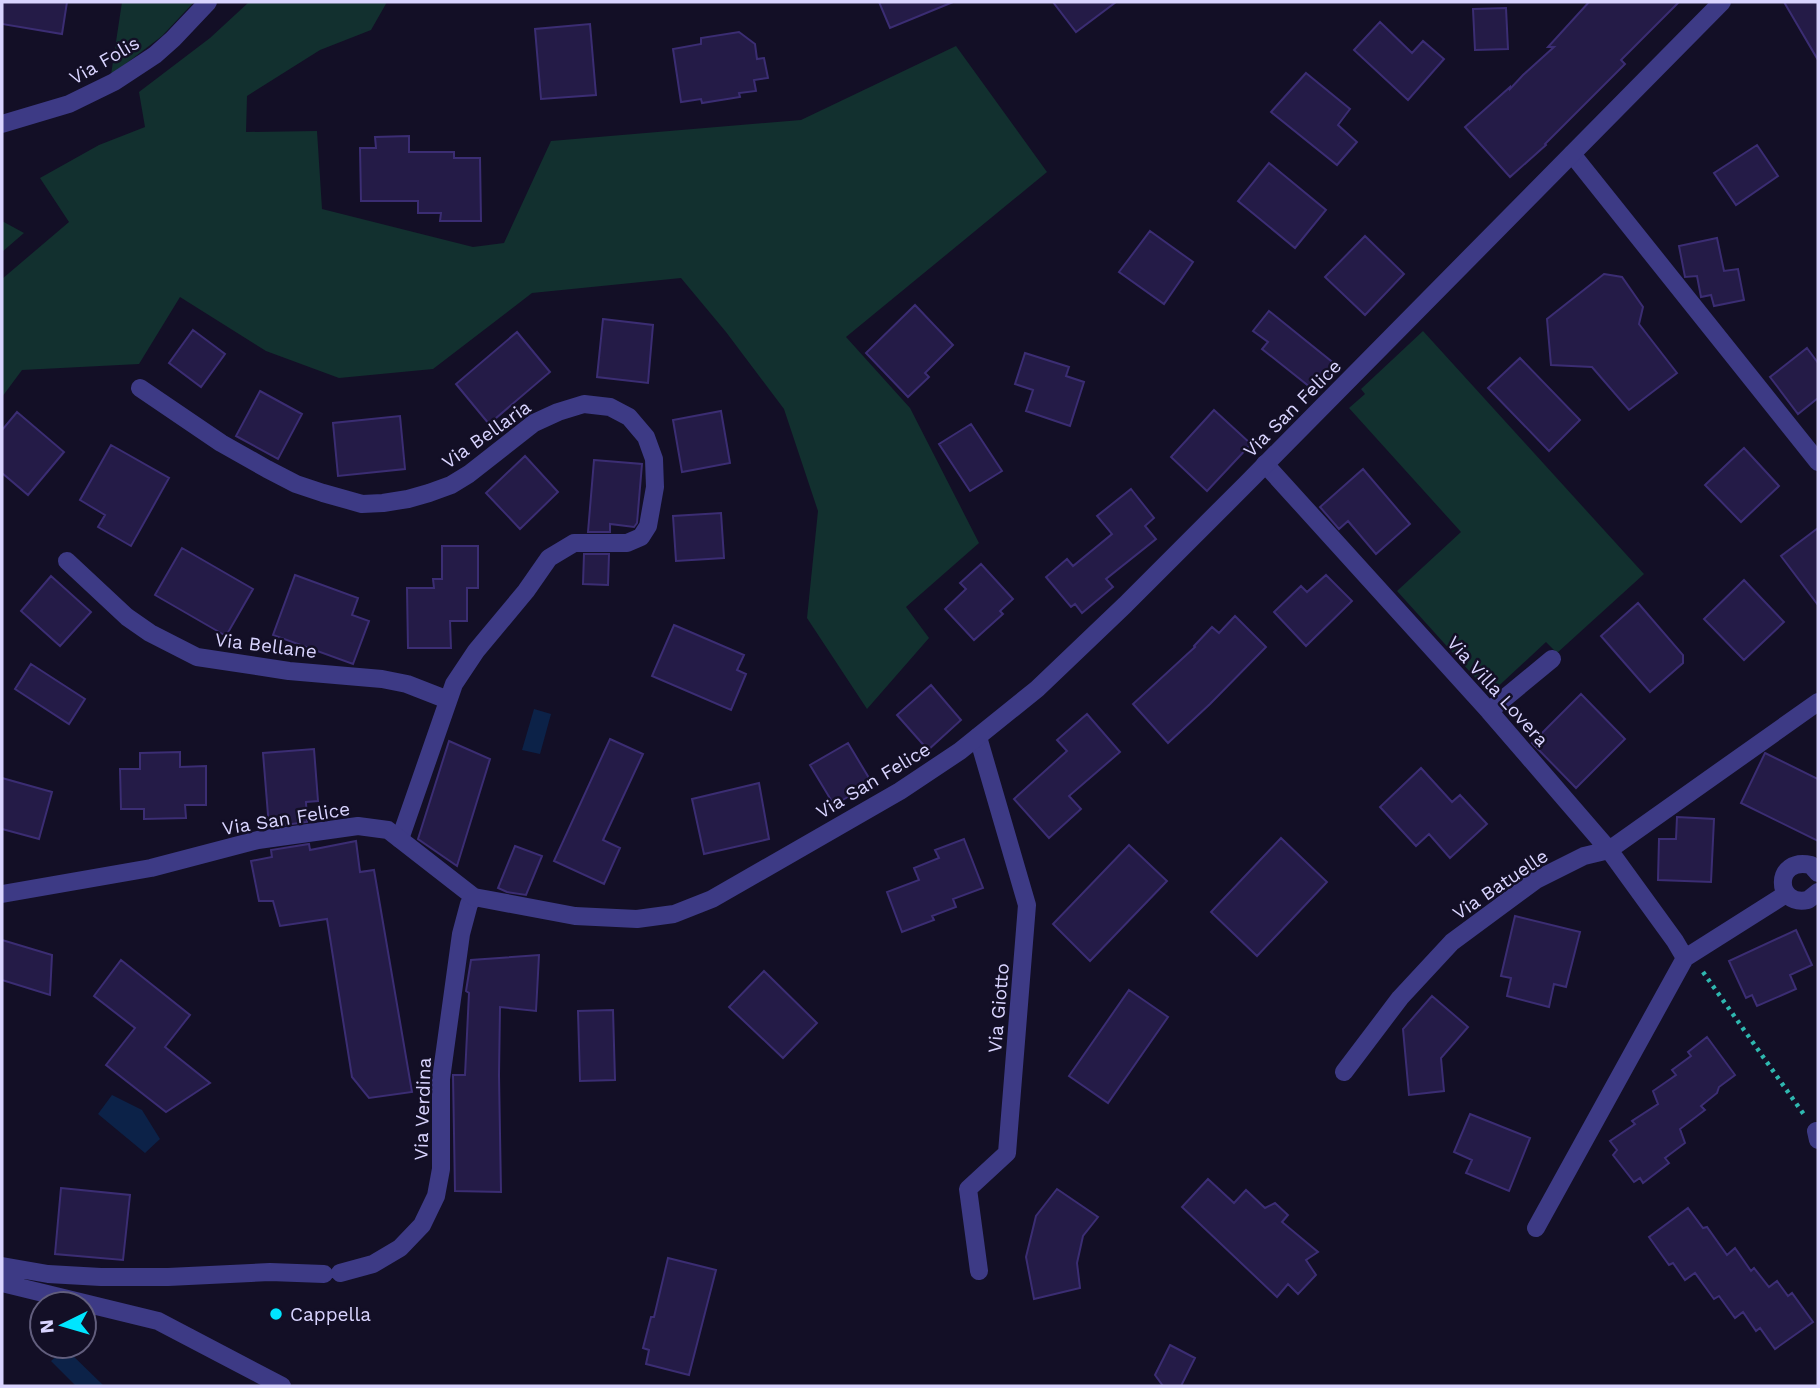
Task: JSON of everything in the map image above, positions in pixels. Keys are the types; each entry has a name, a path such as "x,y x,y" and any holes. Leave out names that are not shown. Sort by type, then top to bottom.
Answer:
{"street":[{"name":"Via Folis","path":"2,124 69,104 114,82 155,55 208,2"},
{"name":"Via San Felice","path":"2,894 151,867 258,840 358,826 388,830 474,897 575,916 637,919 674,914 712,899 900,791 978,737 1037,690 1125,606 1722,2"},
{"path":"1572,154 1818,462"},
{"name":"Via Bellaria","path":"140,388 221,443 267,469 296,484 362,503 408,499 451,485 534,423 584,404 610,407 629,417 646,437 654,459 655,487 648,526 641,537 627,543 574,543 549,558 454,684 400,839"},
{"name":"Via Villa Lovera","path":"1265,464 1489,711 1609,850 1685,958"},
{"name":"Via Bellane","path":"67,561 127,617 150,633 197,657 289,671 382,679 407,684 448,700"},
{"path":"1489,711 1552,659"},
{"name":"Via Batuelle","path":"1344,1072 1400,998 1452,942 1536,880 1584,856 1609,850 1818,702"},
{"name":"Via Giotto","path":"978,737 1027,905 1007,1153 968,1189 979,1271"},
{"path":"1818,873 1811,865 1803,863 1790,867 1783,879 1786,894 1795,901 1812,899 1818,892"},
{"path":"1536,1228 1685,958 1786,894"},
{"name":"Via Verdina","path":"2,1266 48,1274 101,1277 168,1278 270,1272 332,1274 373,1264 400,1248 422,1225 436,1196 441,1169 440,1079 461,934 469,904 474,897"},
{"path":"2,1283 158,1321 282,1386"}],"path":[{"path":"1685,958 1698,965 1817,1135"}],"green space":[{"path":"122,2 194,2 162,36 111,75"},
{"path":"249,2 387,2 371,30 320,50 247,96 246,132 317,131 322,209 473,247 504,243 551,141 801,120 956,46 1047,172 846,337 910,408 979,543 906,607 929,638 867,709 807,618 818,511 784,409 681,278 532,293 433,369 339,378 266,351 180,297 139,364 22,370 2,397 2,279 69,222 40,178 99,145 145,127 139,92 210,38"},
{"path":"2,221 24,233 2,252"},
{"path":"1423,331 1644,574 1557,653 1546,642 1490,694 1397,591 1461,532 1349,408 1365,394 1361,389"}],"water":[{"path":"534,709 551,714 540,754 522,750"},
{"path":"112,1095 142,1110 160,1139 145,1153 98,1114"},
{"path":"77,1360 104,1386 76,1386 51,1361"}],"building":[{"path":"2,2 67,2 62,34 2,24"},
{"path":"879,2 953,2 890,28"},
{"path":"1053,2 1116,2 1076,32"},
{"path":"1589,2 1679,2 1621,60 1625,64 1546,145 1510,177 1465,127 1554,47 1548,47"},
{"path":"1784,2 1818,2 1818,60"},
{"path":"1506,8 1508,49 1475,50 1473,9"},
{"path":"1380,22 1412,53 1423,41 1444,59 1408,100 1354,50"},
{"path":"590,24 596,95 541,99 535,29"},
{"path":"739,32 755,44 757,59 764,58 768,78 754,80 756,91 739,93 740,97 702,103 701,99 681,102 673,49 701,44 701,38"},
{"path":"1306,73 1350,109 1338,125 1357,142 1337,165 1271,112"},
{"path":"409,136 409,152 454,152 454,158 480,158 481,221 440,221 441,213 418,213 418,201 361,201 360,148 376,148 375,137"},
{"path":"1757,145 1778,176 1736,205 1714,173"},
{"path":"1269,163 1326,210 1295,248 1238,201"},
{"path":"1150,231 1193,262 1164,304 1119,272"},
{"path":"1365,236 1404,274 1365,315 1325,277"},
{"path":"1717,238 1724,271 1738,269 1744,300 1714,306 1711,295 1701,297 1697,276 1685,277 1679,246"},
{"path":"1604,274 1622,277 1643,307 1639,324 1677,373 1629,410 1592,367 1551,365 1547,319"},
{"path":"915,305 953,345 925,373 929,377 908,397 866,353"},
{"path":"1269,311 1336,365 1315,391 1262,349 1268,342 1253,331"},
{"path":"603,319 653,325 648,383 597,377"},
{"path":"193,330 225,354 201,387 169,363"},
{"path":"517,332 550,372 489,424 456,384"},
{"path":"1807,348 1818,363 1818,398 1798,414 1770,377"},
{"path":"1025,353 1069,367 1066,376 1084,382 1070,426 1026,411 1033,390 1015,384"},
{"path":"1520,358 1580,420 1549,451 1488,388"},
{"path":"260,391 302,414 278,459 236,436"},
{"path":"1214,410 1251,444 1207,491 1171,457"},
{"path":"721,411 730,463 682,472 673,420"},
{"path":"17,412 64,452 28,495 2,473 2,430"},
{"path":"400,416 405,469 338,476 333,423"},
{"path":"971,424 1002,471 970,491 939,444"},
{"path":"111,445 169,478 131,546 98,527 105,515 80,500"},
{"path":"1744,448 1779,486 1741,522 1705,485"},
{"path":"525,456 558,492 520,529 486,493"},
{"path":"594,460 642,464 637,523 634,527 610,524 610,532 588,532"},
{"path":"1363,469 1410,524 1376,554 1348,521 1339,529 1320,507"},
{"path":"1131,489 1154,518 1145,526 1156,539 1106,579 1113,587 1082,613 1075,604 1071,607 1046,577 1067,559 1073,566 1112,534 1097,516"},
{"path":"721,513 724,558 676,561 673,516"},
{"path":"1818,528 1818,605 1781,556"},
{"path":"442,546 478,546 478,588 467,588 467,621 450,621 451,648 408,648 407,588 434,588 433,579 442,579"},
{"path":"182,548 253,589 226,636 155,595"},
{"path":"584,554 609,554 608,585 583,584"},
{"path":"981,564 1013,599 1000,611 1003,614 974,640 945,609 966,589 960,583"},
{"path":"295,575 358,598 352,615 369,621 353,664 273,635"},
{"path":"1326,575 1352,601 1306,646 1274,612 1301,586 1307,592"},
{"path":"51,576 91,612 60,646 21,611"},
{"path":"1744,580 1784,622 1744,660 1704,619"},
{"path":"1638,603 1683,655 1683,663 1650,692 1601,636"},
{"path":"1235,616 1266,647 1168,743 1133,704 1195,647 1212,627 1219,633"},
{"path":"674,625 744,655 737,670 746,674 731,710 652,676"},
{"path":"31,664 85,699 69,724 15,689"},
{"path":"931,685 961,720 928,750 897,715"},
{"path":"1581,694 1625,739 1576,788 1532,743"},
{"path":"1087,714 1120,752 1069,796 1081,809 1049,838 1014,799 1067,751 1057,740"},
{"path":"610,739 643,754 603,840 620,848 604,884 554,861"},
{"path":"449,741 490,759 457,866 418,839"},
{"path":"848,743 872,783 834,805 810,765"},
{"path":"314,749 318,801 306,802 307,822 269,827 263,753"},
{"path":"180,752 180,767 206,766 206,805 185,805 186,818 144,819 144,809 121,809 120,769 140,769 140,753"},
{"path":"1765,753 1818,779 1818,841 1741,803"},
{"path":"1421,768 1452,802 1460,795 1487,824 1450,858 1429,834 1416,846 1380,807"},
{"path":"2,778 52,792 39,839 2,829"},
{"path":"759,783 769,839 704,854 692,799"},
{"path":"1677,817 1714,819 1711,882 1658,880 1659,839 1676,839"},
{"path":"1281,838 1327,882 1257,956 1211,912"},
{"path":"964,839 983,888 953,899 956,907 932,916 934,920 902,932 887,892 919,880 914,868 939,858 935,850"},
{"path":"356,841 360,872 374,870 412,1092 369,1098 352,1077 327,919 280,926 273,901 259,901 251,861 272,857 271,850 309,844 310,850"},
{"path":"1129,845 1167,881 1090,961 1053,924"},
{"path":"515,846 542,856 526,895 498,888"},
{"path":"1515,916 1580,932 1566,987 1554,984 1549,1007 1507,996 1511,978 1501,976"},
{"path":"1796,930 1812,965 1790,975 1796,989 1757,1006 1752,995 1746,998 1729,961"},
{"path":"2,940 52,955 50,995 2,980"},
{"path":"539,955 536,1011 500,1007 501,1192 455,1191 453,1075 465,1075 469,993 466,991 471,960"},
{"path":"121,960 190,1015 165,1047 210,1083 166,1112 106,1065 135,1028 94,996"},
{"path":"764,971 817,1023 783,1058 729,1007"},
{"path":"1129,990 1168,1017 1108,1103 1069,1076"},
{"path":"1432,996 1468,1027 1441,1058 1444,1091 1409,1095 1403,1029"},
{"path":"613,1010 615,1080 580,1081 578,1011"},
{"path":"1707,1037 1735,1075 1701,1106 1705,1110 1680,1129 1685,1143 1665,1158 1669,1163 1643,1183 1640,1178 1634,1182 1613,1155 1617,1150 1610,1141 1635,1124 1632,1121 1658,1104 1653,1091 1676,1075 1672,1070 1691,1056 1688,1052"},
{"path":"1470,1114 1530,1138 1509,1191 1466,1173 1472,1160 1454,1152"},
{"path":"1208,1179 1234,1203 1246,1190 1265,1208 1275,1203 1288,1215 1282,1222 1318,1252 1306,1260 1316,1275 1298,1294 1288,1284 1277,1297 1182,1207"},
{"path":"61,1188 130,1195 123,1260 55,1254"},
{"path":"1057,1189 1098,1217 1083,1236 1077,1263 1080,1288 1034,1299 1026,1257 1036,1216"},
{"path":"1688,1208 1703,1228 1707,1227 1727,1255 1735,1248 1751,1271 1754,1268 1769,1287 1777,1281 1788,1296 1792,1293 1813,1322 1775,1349 1760,1328 1756,1331 1743,1312 1735,1318 1719,1296 1714,1299 1695,1273 1685,1280 1673,1263 1669,1265 1649,1237"},
{"path":"668,1258 716,1270 689,1375 646,1364 649,1350 643,1348 651,1317 654,1317"},
{"path":"1170,1345 1195,1358 1181,1386 1163,1386 1155,1375"}],"place":[{"name":"Cappella","path":"276,1314"}]}
